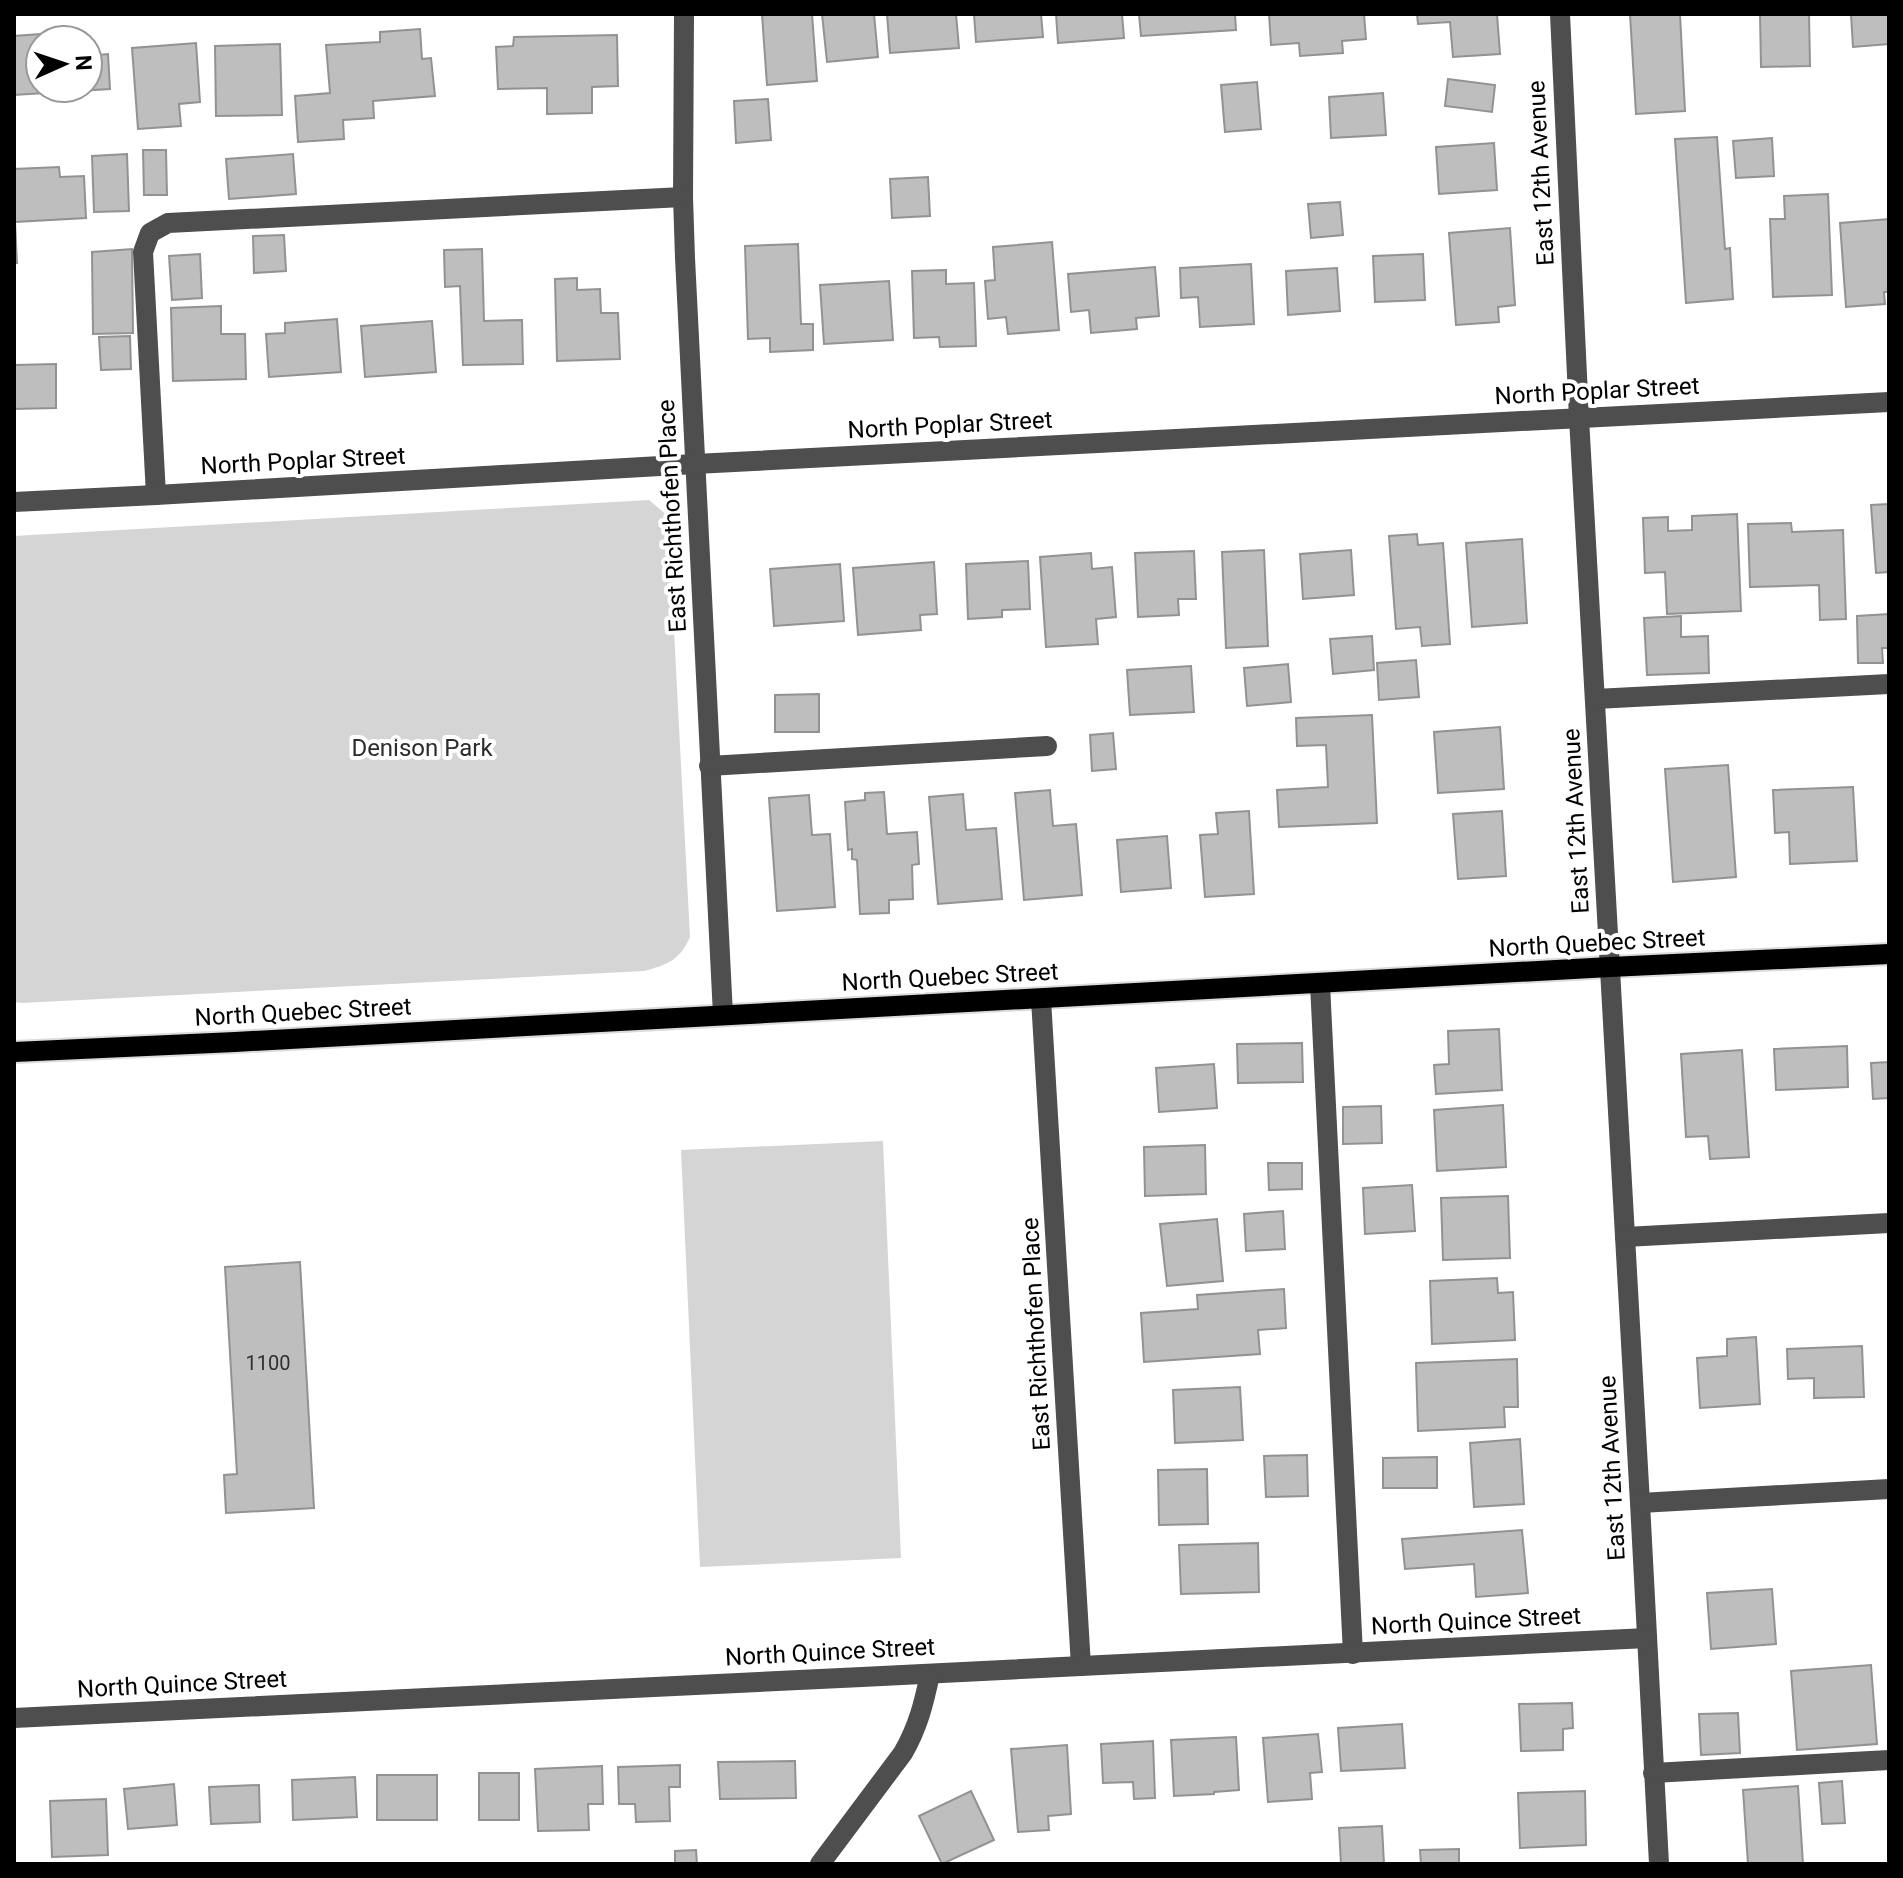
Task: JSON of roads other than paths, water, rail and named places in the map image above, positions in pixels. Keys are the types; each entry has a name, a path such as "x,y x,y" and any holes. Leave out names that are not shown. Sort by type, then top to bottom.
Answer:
{"main road":[{"name":"North Quebec Street","path":"14,1052 1889,954"}],"street":[{"name":"East Richthofen Place","path":"684,14 683,197 723,1015"},
{"name":"East 12th Avenue","path":"1560,14 1579,418 1659,1864"},
{"path":"156,495 143,252 150,233 168,223 683,197"},
{"name":"North Poplar Street","path":"14,502 1889,402"},
{"path":"1595,699 1889,684"},
{"path":"709,766 1047,746"},
{"path":"1320,984 1353,1654"},
{"name":"East Richthofen Place","path":"1041,999 1081,1666"},
{"path":"1625,1237 1889,1223"},
{"path":"1640,1503 1889,1489"},
{"name":"North Quince Street","path":"14,1718 1647,1638"},
{"path":"820,1864 908,1744 920,1718 930,1674"},
{"path":"1653,1773 1889,1760"}],"park label":[{"name":"Denison Park","path":"422,748"}]}
